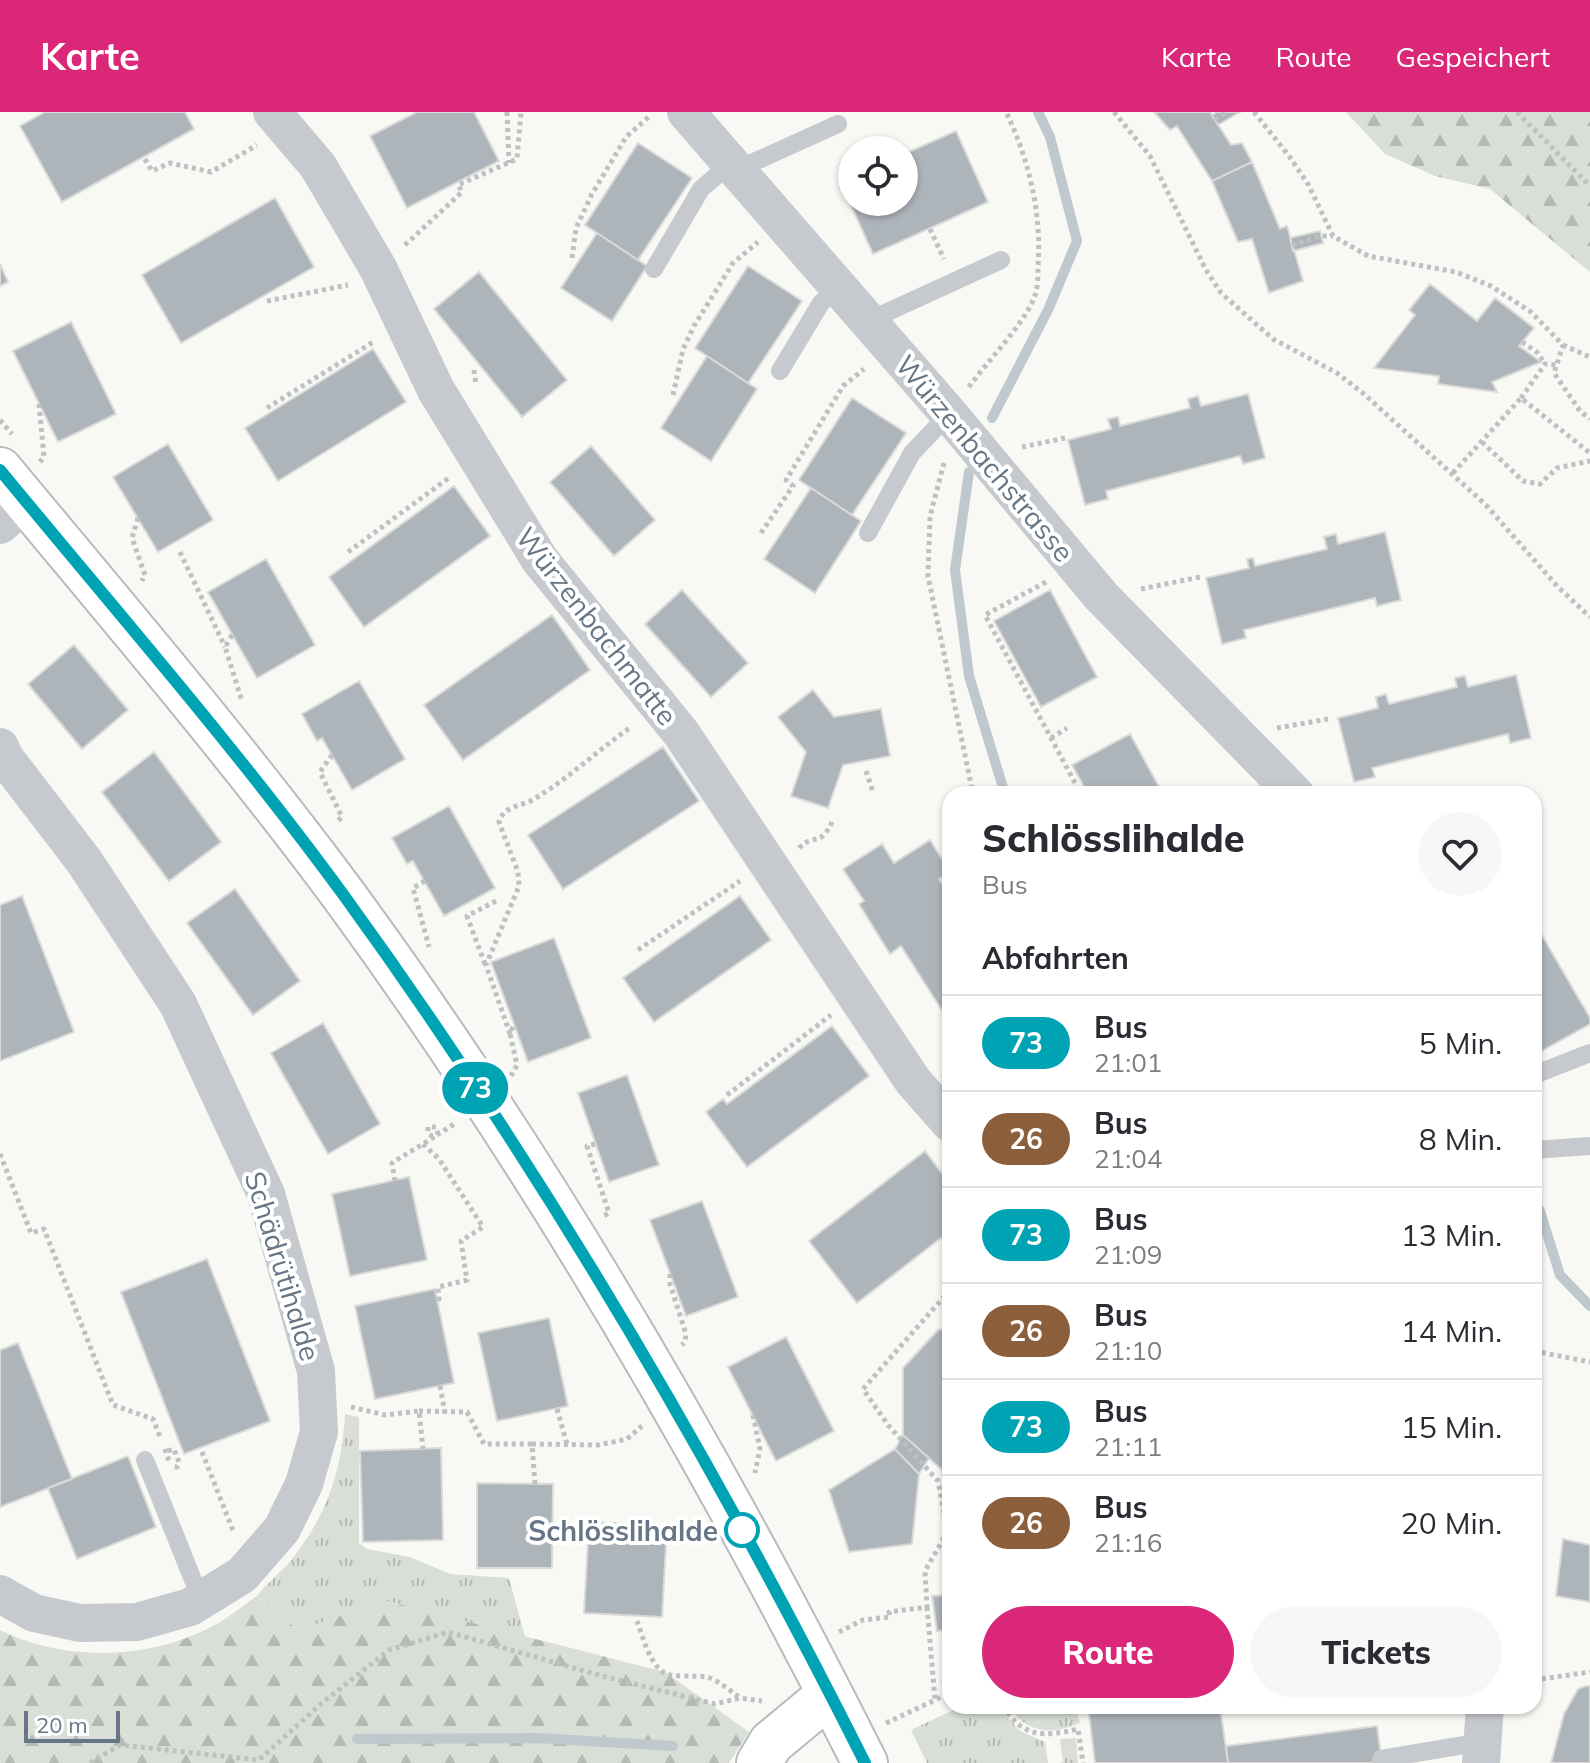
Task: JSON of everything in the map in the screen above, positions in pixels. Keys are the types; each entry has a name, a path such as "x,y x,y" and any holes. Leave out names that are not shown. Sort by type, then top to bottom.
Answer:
{"main road":[{"path":"16,490 234,752 396,969 592,1271 742,1530 862,1751"},
{"path":"759,1763 771,1743 830,1694"}],"street":[{"name":"Würzenbachmatte","path":"272,112 318,166 378,268 436,390 540,560 681,733 913,1081 942,1114"},
{"name":"Würzenbachstrasse","path":"686,112 949,414 1110,606 1287,786"},
{"name":"Schädrütihalde","path":"0,747 5,758 84,861 178,1004 266,1194 316,1371 319,1432 304,1484 282,1529 242,1575 190,1607 137,1622 80,1623 34,1613 0,1594"}],"lane":[{"path":"654,269 701,189 734,167 838,124"},
{"path":"880,334 1001,260"},
{"path":"780,371 821,303 839,287"},
{"path":"868,533 912,453 949,414"},
{"path":"1542,1072 1590,1053"},
{"path":"1542,1149 1590,1146"},
{"path":"145,1460 201,1600"},
{"path":"1381,1759 1483,1737"}],"path":[{"path":"507,112 509,163"},
{"path":"267,301 339,288 378,268 462,192 458,185 517,159 521,112"},
{"path":"572,258 576,228 592,194 626,137 655,112"},
{"path":"1114,112 1150,156 1206,270 1221,293 1273,339 1337,373 1364,394 1453,473 1521,542 1557,586 1590,617"},
{"path":"1215,120 1227,112"},
{"path":"1254,112 1308,184 1333,236"},
{"path":"1517,112 1590,186"},
{"path":"145,159 152,171 170,163 211,172 239,156"},
{"path":"673,395 683,349 733,263 783,222"},
{"path":"930,229 949,271"},
{"path":"1292,245 1321,236 1333,236 1368,256 1456,272 1491,286 1531,312 1563,345 1590,357"},
{"path":"267,408 371,343 406,326"},
{"path":"761,533 793,486 786,480 843,386 880,334"},
{"path":"1522,342 1538,353 1545,364"},
{"path":"1563,345 1554,373 1580,411 1590,419"},
{"path":"1453,473 1521,398 1545,364"},
{"path":"1545,364 1556,365"},
{"path":"1521,398 1590,453"},
{"path":"16,490 44,457 39,404"},
{"path":"1482,442 1523,481 1540,484 1557,468 1590,461"},
{"path":"348,552 477,460"},
{"path":"945,462 930,516 928,576 971,786"},
{"path":"137,585 145,575 132,538 138,518"},
{"path":"180,552 225,647 245,712"},
{"path":"1075,566 985,615 1077,786"},
{"path":"1110,606 1125,592 1200,577"},
{"path":"225,647 232,635"},
{"path":"1248,746 1261,730 1328,719"},
{"path":"1051,738 1067,728"},
{"path":"486,965 519,886 518,872 499,822 501,816 533,800 620,734"},
{"path":"332,755 320,772 342,817 332,827"},
{"path":"866,771 873,792"},
{"path":"638,950 772,868 792,865 802,845 826,836 833,820"},
{"path":"425,881 413,888 432,957"},
{"path":"496,901 467,916 510,1034 517,1065 509,1078"},
{"path":"727,1095 816,1024 858,997"},
{"path":"510,1034 514,1024"},
{"path":"395,1181 392,1163 423,1144 438,1134 436,1127 430,1126 428,1133 435,1136"},
{"path":"423,1144 439,1159 483,1227 461,1241 467,1280 438,1287 437,1299"},
{"path":"595,1144 587,1146 609,1213 599,1219"},
{"path":"0,1154 31,1233 44,1229 113,1405 153,1419 170,1464"},
{"path":"670,1274 670,1284 686,1334 685,1342 678,1347"},
{"path":"942,1299 863,1389 888,1425 938,1481 942,1498"},
{"path":"1542,1353 1590,1362"},
{"path":"440,1386 445,1413"},
{"path":"343,1405 385,1415 419,1411 467,1412 484,1444 598,1445 627,1439 649,1421"},
{"path":"557,1409 567,1444"},
{"path":"419,1411 423,1449"},
{"path":"753,1415 760,1449 753,1480"},
{"path":"532,1444 535,1484"},
{"path":"174,1449 179,1462"},
{"path":"202,1452 248,1568"},
{"path":"935,1699 925,1571 942,1541"},
{"path":"834,1634 863,1620 890,1617 889,1612 927,1607"},
{"path":"637,1621 651,1657 662,1672 710,1678 740,1698"},
{"path":"90,1763 120,1745 259,1760 322,1703 389,1650 448,1632 715,1704 740,1698 767,1702"},
{"path":"1542,1679 1590,1672"},
{"path":"862,1751 942,1696"},
{"path":"1008,1714 1013,1722 1030,1732 1054,1735 1078,1729 1083,1763"}],"green space":[{"path":"1346,112 1590,112 1590,272 1490,189 1435,176 1385,154"},
{"path":"345,1414 359,1417 359,1543 367,1549 410,1557 450,1574 509,1578 525,1637 383,1600 299,1631 257,1596 288,1564 322,1512 340,1456"},
{"path":"257,1596 299,1631 383,1600 665,1672 749,1732 729,1763 0,1763 0,1630 51,1648 78,1652 133,1651 186,1638 217,1624"},
{"path":"945,1714 1004,1714 1020,1731 1045,1742 1048,1763 927,1763 911,1730"},
{"path":"1078,1714 1080,1723 1040,1730 1015,1715"},
{"path":"1076,1738 1078,1763 1060,1763 1063,1762 1060,1739"}],"building":[{"path":"45,112 185,112 194,129 62,202 20,126"},
{"path":"417,112 474,112 499,161 407,208 370,136"},
{"path":"1154,112 1210,112 1231,145 1242,143 1252,162 1212,181 1177,126 1170,130"},
{"path":"1217,112 1240,112 1218,125 1212,115"},
{"path":"956,131 988,202 873,254 856,216 918,216 918,148"},
{"path":"638,143 692,178 638,260 585,225"},
{"path":"1252,162 1280,229 1287,226 1303,281 1269,293 1252,239 1238,242 1212,181"},
{"path":"275,198 314,267 181,343 142,275"},
{"path":"1320,231 1323,243 1293,251 1290,238"},
{"path":"597,233 647,266 612,321 561,288"},
{"path":"0,264 8,282 0,286"},
{"path":"748,266 802,301 748,383 695,348"},
{"path":"479,272 567,380 522,417 434,309"},
{"path":"1430,284 1477,321 1495,298 1534,328 1519,346 1541,362 1492,382 1497,392 1438,384 1439,376 1374,368 1415,315 1409,310"},
{"path":"71,322 116,414 58,442 13,351"},
{"path":"373,349 406,402 278,481 245,428"},
{"path":"707,356 757,389 711,461 661,428"},
{"path":"1248,394 1265,458 1243,464 1240,456 1106,491 1108,499 1085,505 1068,440 1111,429 1108,419 1118,417 1120,426 1190,408 1188,399 1198,396 1201,406"},
{"path":"852,398 906,433 852,515 799,480"},
{"path":"168,444 213,520 158,552 113,477"},
{"path":"591,446 655,520 614,556 550,482"},
{"path":"454,486 490,536 364,627 329,577"},
{"path":"811,488 861,521 815,593 764,559"},
{"path":"1385,532 1401,600 1377,606 1375,598 1244,630 1246,638 1222,644 1206,578 1249,568 1247,559 1253,558 1255,566 1327,549 1324,537 1336,534 1338,544"},
{"path":"266,559 315,645 257,678 208,592"},
{"path":"682,590 748,663 711,697 645,624"},
{"path":"1050,590 1097,677 1041,707 994,621"},
{"path":"552,615 590,670 463,760 424,705"},
{"path":"74,645 128,710 82,749 28,684"},
{"path":"1516,675 1531,738 1510,743 1508,734 1372,768 1375,777 1354,782 1338,718 1378,708 1376,697 1386,694 1389,704 1457,687 1455,678 1465,676 1468,687"},
{"path":"359,681 405,759 352,790 322,738 317,741 302,714"},
{"path":"813,690 834,717 881,709 890,756 843,765 828,808 791,796 806,752 778,717"},
{"path":"1130,734 1159,786 1084,786 1072,765"},
{"path":"663,747 699,801 563,889 528,835"},
{"path":"154,752 221,842 169,881 102,792"},
{"path":"449,806 495,888 444,916 413,861 407,864 392,838"},
{"path":"930,840 942,859 942,877 939,879 942,884 942,1010 901,946 890,954 859,904 864,901 843,869 882,844 894,863"},
{"path":"235,889 300,981 253,1015 187,923"},
{"path":"22,896 74,1032 0,1061 0,905"},
{"path":"740,896 771,940 654,1022 623,978"},
{"path":"1542,935 1590,1018 1590,1024 1542,1051"},
{"path":"554,938 591,1038 528,1062 491,962"},
{"path":"323,1023 380,1124 328,1154 271,1053"},
{"path":"832,1026 869,1076 747,1167 706,1112 723,1099 727,1104"},
{"path":"627,1075 659,1165 609,1182 578,1093"},
{"path":"925,1151 942,1173 942,1237 857,1303 809,1241"},
{"path":"409,1177 427,1260 350,1276 332,1194"},
{"path":"702,1201 738,1297 686,1316 650,1220"},
{"path":"207,1259 270,1421 184,1454 121,1292"},
{"path":"435,1289 454,1383 375,1399 355,1306"},
{"path":"549,1318 568,1406 497,1421 478,1333"},
{"path":"942,1329 942,1470 903,1435 903,1368"},
{"path":"786,1337 834,1431 776,1461 728,1367"},
{"path":"18,1343 72,1479 0,1507 0,1350"},
{"path":"903,1435 929,1458 919,1474 895,1449"},
{"path":"441,1448 443,1540 363,1542 360,1451"},
{"path":"895,1449 919,1474 912,1544 849,1552 829,1490"},
{"path":"128,1456 156,1527 77,1559 48,1488"},
{"path":"477,1483 553,1484 552,1568 477,1568"},
{"path":"589,1522 667,1526 662,1617 584,1613"},
{"path":"1563,1539 1590,1545 1590,1602 1556,1596"},
{"path":"942,1595 942,1630 937,1631 932,1596"},
{"path":"1590,1686 1590,1763 1551,1763 1564,1714 1578,1689"},
{"path":"1089,1714 1221,1714 1228,1763 1095,1763"},
{"path":"1377,1726 1382,1763 1228,1763 1226,1746"}],"waterway":[{"path":"992,418 1048,310 1077,241 1050,137 1038,112"},
{"path":"969,472 955,570 969,676 1003,786"},
{"path":"1542,1217 1560,1275 1590,1306"},
{"path":"357,1739 537,1738 673,1746"}],"bus line":[{"name":"73","path":"0,470 234,752 396,969 592,1271 742,1530 865,1763"}],"place":[{"name":"Schlösslihalde","path":"742,1530"}]}
